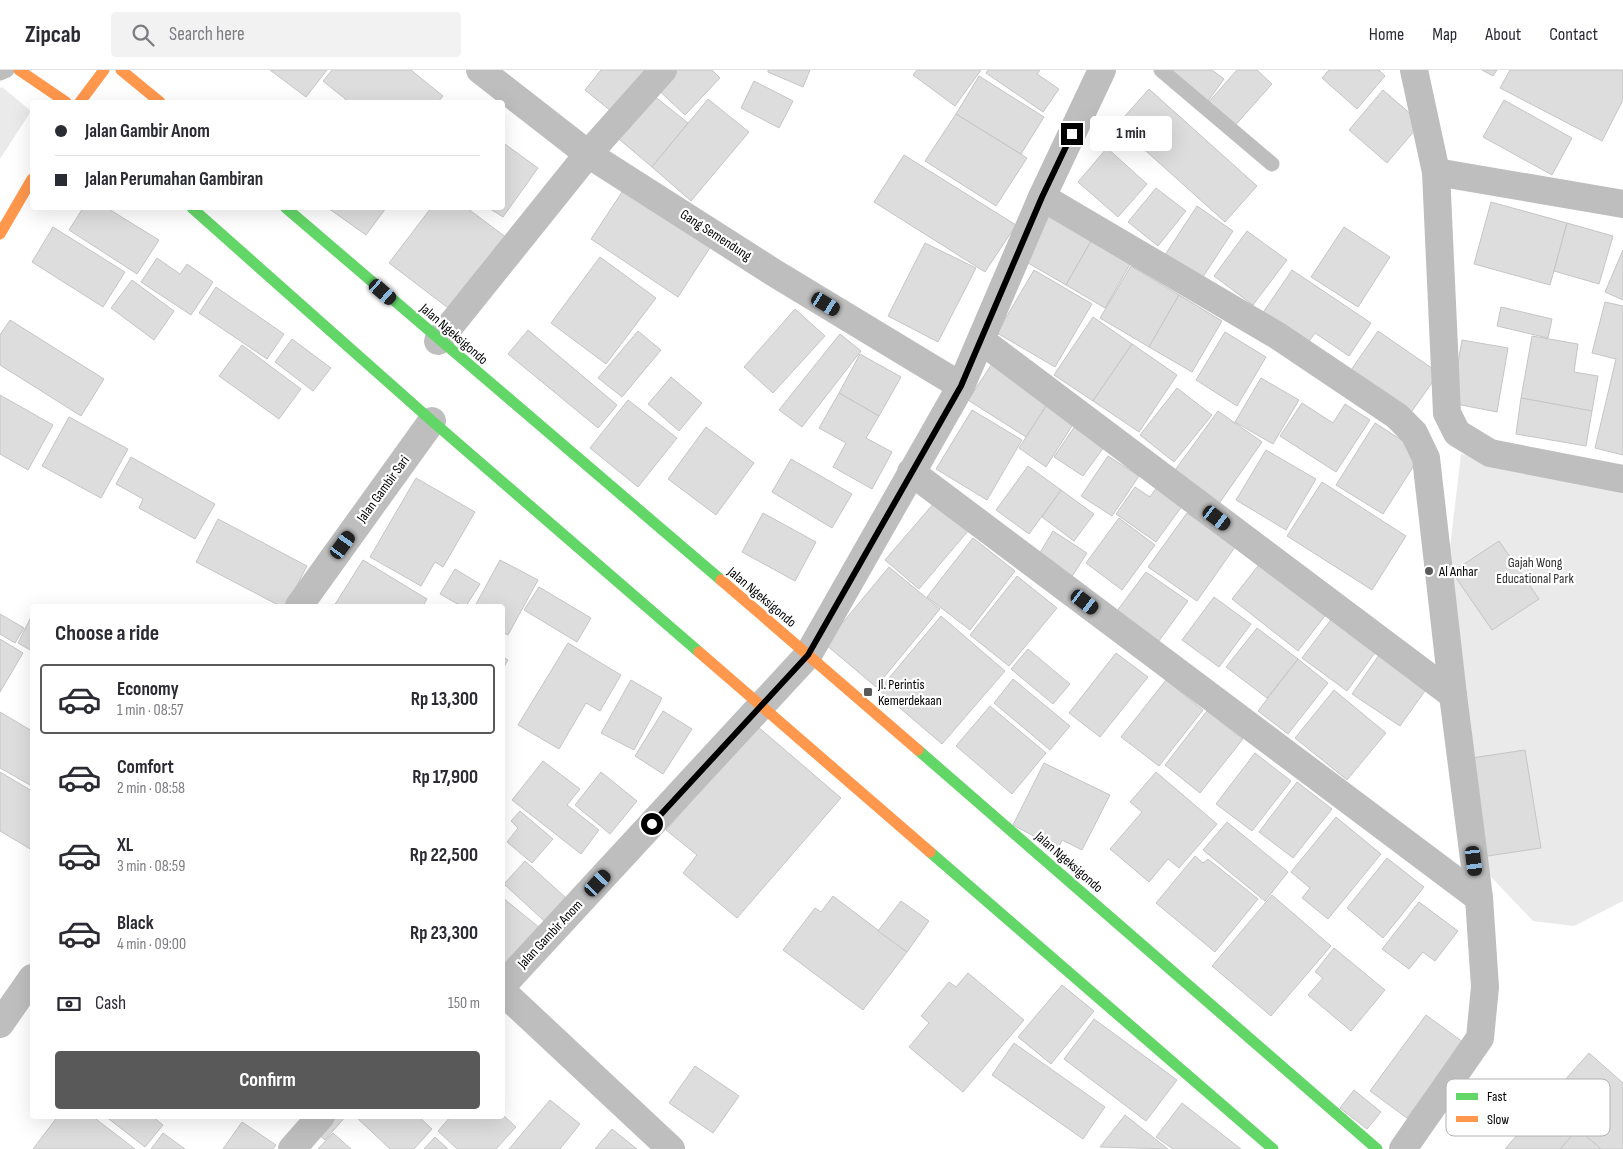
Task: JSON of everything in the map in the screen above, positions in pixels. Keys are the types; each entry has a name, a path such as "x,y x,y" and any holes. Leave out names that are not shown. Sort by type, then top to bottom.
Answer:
{"main road":[{"path":"19,70 63,100"},
{"path":"82,100 104,70"},
{"path":"121,70 158,100"},
{"path":"0,234 30,182"},
{"path":"194,210 432,421 761,708 1272,1149"},
{"name":"Jalan Ngeksigondo","path":"288,210 438,341 808,655 1377,1149"}],"street":[{"name":"Gang Semendung","path":"480,70 588,154 776,274 961,386"},
{"path":"438,341 588,154 663,70"},
{"name":"Jalan Gambir Anom","path":"505,983 808,655 961,386 982,341 1042,197 1102,70"},
{"path":"1414,70 1436,172 1448,413 1457,433 1490,452 1623,479"},
{"path":"1436,172 1623,204"},
{"path":"1042,197 1278,336 1397,416 1414,433 1426,458 1453,695 1479,898 1484,987 1480,1038 1452,1079"},
{"path":"982,341 1453,695"},
{"name":"Jalan Gambir Sari","path":"300,604 432,421"},
{"path":"911,472 1479,898"},
{"path":"0,1024 30,981"},
{"path":"505,994 671,1149"},
{"path":"1403,1149 1446,1087"},
{"path":"292,1149 317,1119"}],"lane":[{"path":"0,73 7,70"},
{"path":"1161,70 1272,164"}],"green space":[{"path":"2,87 30,110 30,113 0,159 0,88"},
{"name":"Gajah Wong Educational Park","path":"1461,454 1623,488 1623,901 1574,926 1533,921 1475,860 1447,573"}],"building":[{"path":"270,70 327,70 306,97"},
{"path":"332,70 411,70 443,96 440,100 347,100 323,81"},
{"path":"601,70 655,70 617,116 585,90"},
{"path":"666,70 712,70 720,78 685,115 652,84"},
{"path":"768,70 810,70 803,87 768,72"},
{"path":"917,70 981,70 955,106 913,75"},
{"path":"988,70 1040,70 1037,74 1059,89 1043,112 986,73"},
{"path":"1168,70 1212,70 1224,79 1208,101"},
{"path":"1237,70 1257,70 1272,84 1232,129 1206,105"},
{"path":"1329,70 1379,70 1385,76 1357,109 1322,78"},
{"path":"1482,70 1497,70 1493,76"},
{"path":"1510,70 1623,70 1623,100 1602,141 1500,88"},
{"path":"979,76 1044,117 1021,154 956,114"},
{"path":"754,81 793,101 779,128 741,108"},
{"path":"1149,89 1257,186 1225,222 1117,125"},
{"path":"1383,90 1421,123 1387,163 1349,130"},
{"path":"648,91 688,123 652,167 613,134"},
{"path":"708,99 749,132 691,201 652,167"},
{"path":"1504,100 1572,138 1552,175 1483,137"},
{"path":"956,114 1027,158 996,206 925,161"},
{"path":"505,144 538,168 503,217 492,210 505,210"},
{"path":"1107,148 1147,184 1118,217 1078,182"},
{"path":"904,155 1016,225 985,272 874,202"},
{"path":"628,183 715,240 678,297 591,239"},
{"path":"1156,188 1186,211 1158,246 1128,222"},
{"path":"1491,202 1567,223 1550,285 1474,264"},
{"path":"1197,206 1233,231 1199,283 1163,258"},
{"path":"82,210 110,210 159,240 137,274 69,230"},
{"path":"331,210 385,210 366,235"},
{"path":"429,210 470,210 511,241 456,314 389,263"},
{"path":"1051,212 1094,236 1066,285 1023,260"},
{"path":"1567,223 1613,236 1599,284 1554,271"},
{"path":"53,227 125,272 103,307 32,262"},
{"path":"1344,227 1390,257 1358,307 1311,277"},
{"path":"1247,231 1287,260 1253,305 1214,276"},
{"path":"1094,236 1133,259 1105,308 1066,285"},
{"path":"925,243 976,268 938,342 888,316"},
{"path":"1623,250 1623,300 1605,292"},
{"path":"600,257 656,298 606,364 551,323"},
{"path":"157,258 180,274 187,264 213,282 191,315 141,282"},
{"path":"1131,266 1179,295 1149,347 1100,318"},
{"path":"1034,270 1092,304 1055,367 997,333"},
{"path":"1292,270 1371,323 1349,356 1315,333 1305,347 1260,317"},
{"path":"132,280 174,311 154,340 111,308"},
{"path":"216,287 284,334 267,359 199,313"},
{"path":"1179,295 1222,321 1192,372 1149,347"},
{"path":"1605,302 1623,306 1623,455 1595,448 1616,359 1592,353"},
{"path":"1501,307 1552,319 1548,338 1497,326"},
{"path":"795,309 825,336 773,393 744,367"},
{"path":"1093,317 1132,344 1093,401 1054,375"},
{"path":"10,320 104,379 81,416 0,365 0,335"},
{"path":"528,330 617,405 598,428 508,354"},
{"path":"638,331 661,350 622,397 598,378"},
{"path":"1378,331 1439,373 1407,418 1347,376"},
{"path":"1225,332 1266,357 1237,406 1196,380"},
{"path":"840,334 861,351 802,427 779,410"},
{"path":"1532,336 1578,344 1574,372 1598,376 1592,411 1521,398"},
{"path":"292,339 331,368 313,391 275,362"},
{"path":"1462,340 1508,348 1497,412 1451,403"},
{"path":"1132,344 1177,375 1139,432 1093,401"},
{"path":"242,345 301,389 279,419 219,376"},
{"path":"860,354 901,377 879,416 839,393"},
{"path":"992,364 1050,400 1026,437 968,400"},
{"path":"671,377 702,403 679,431 648,404"},
{"path":"1261,378 1299,400 1273,444 1235,422"},
{"path":"1177,388 1212,415 1174,462 1140,435"},
{"path":"839,393 879,416 866,438 892,452 872,489 833,467 846,443 819,428"},
{"path":"0,395 53,425 28,470 0,454"},
{"path":"1521,398 1592,411 1586,446 1516,434"},
{"path":"628,400 677,438 638,487 590,448"},
{"path":"1050,400 1077,418 1046,467 1019,448"},
{"path":"1302,403 1333,423 1345,404 1370,420 1336,472 1280,436"},
{"path":"972,410 1022,440 987,500 936,469"},
{"path":"1218,411 1262,442 1218,505 1173,473"},
{"path":"69,417 128,449 101,498 42,466"},
{"path":"1077,423 1107,443 1083,476 1054,457"},
{"path":"1375,423 1422,453 1383,514 1336,485"},
{"path":"706,427 754,463 716,515 668,479"},
{"path":"1266,450 1316,479 1286,530 1236,500"},
{"path":"1108,456 1139,476 1112,516 1081,496"},
{"path":"131,457 215,504 195,539 139,508 143,499 116,484"},
{"path":"791,459 852,494 832,528 772,492"},
{"path":"1028,466 1061,490 1029,534 996,510"},
{"path":"416,478 475,512 443,567 435,562 421,586 370,557"},
{"path":"1322,482 1406,536 1372,590 1287,536"},
{"path":"1159,484 1185,502 1156,542 1116,514 1135,487 1150,497"},
{"path":"1061,490 1094,514 1074,541 1042,517"},
{"path":"934,503 968,531 919,589 885,560"},
{"path":"763,513 816,542 795,581 742,552"},
{"path":"1187,513 1235,547 1197,601 1148,567"},
{"path":"1119,518 1155,545 1122,590 1086,563"},
{"path":"218,519 307,566 287,604 276,604 196,562"},
{"path":"1053,531 1087,553 1071,578 1038,556"},
{"path":"973,538 1015,571 970,630 927,597"},
{"path":"1499,541 1539,599 1492,630 1452,572"},
{"path":"363,560 427,599 424,604 335,604"},
{"path":"500,560 538,580 508,635 505,634 505,604 476,604"},
{"path":"1261,562 1327,613 1298,651 1232,599"},
{"path":"889,567 940,609 876,687 825,644"},
{"path":"455,569 480,584 467,604 458,604 440,594"},
{"path":"1146,572 1188,601 1153,649 1111,619"},
{"path":"1017,576 1057,608 1009,666 970,635"},
{"path":"539,587 591,618 577,642 524,610"},
{"path":"1214,597 1251,624 1219,667 1182,640"},
{"path":"0,614 24,628 15,643 0,634"},
{"path":"941,616 1005,671 942,744 879,690"},
{"path":"1333,617 1377,650 1347,691 1302,658"},
{"path":"30,619 30,650 18,643"},
{"path":"1257,628 1298,659 1267,698 1226,667"},
{"path":"0,639 23,653 0,692"},
{"path":"568,643 621,675 600,711 586,703 559,749 518,725"},
{"path":"1028,649 1070,684 1053,704 1011,669"},
{"path":"1116,653 1148,677 1100,737 1069,713"},
{"path":"1379,655 1427,688 1400,726 1352,694"},
{"path":"1298,659 1328,683 1288,734 1258,711"},
{"path":"1013,679 1070,726 1050,750 994,703"},
{"path":"631,680 662,698 634,750 601,733"},
{"path":"1166,680 1203,710 1159,766 1121,737"},
{"path":"1334,690 1386,733 1347,780 1295,738"},
{"path":"990,706 1046,753 1012,794 956,746"},
{"path":"663,711 692,729 663,774 635,756"},
{"path":"1207,711 1243,739 1200,793 1165,765"},
{"path":"0,712 30,730 30,785 0,768"},
{"path":"757,726 841,798 737,918 683,873 697,855 666,830"},
{"path":"1525,750 1541,848 1481,857 1465,759"},
{"path":"1255,753 1291,781 1252,831 1216,804"},
{"path":"543,761 580,789 567,805 599,830 581,854 512,800"},
{"path":"1044,763 1110,795 1082,850 1062,840 1058,849 1013,825"},
{"path":"0,772 30,790 30,849 0,831"},
{"path":"601,772 637,801 610,834 575,805"},
{"path":"1156,772 1217,824 1179,868 1168,859 1149,882 1110,849 1142,812 1130,802"},
{"path":"1297,782 1332,809 1293,858 1259,832"},
{"path":"520,811 553,839 532,863 507,842 518,828 511,821"},
{"path":"1336,817 1381,854 1328,919 1302,898 1310,888 1291,872"},
{"path":"1227,822 1288,872 1265,901 1203,850"},
{"path":"1195,856 1203,863 1208,859 1258,899 1215,952 1156,903"},
{"path":"1387,858 1424,887 1383,938 1347,908"},
{"path":"525,861 575,906 554,930 505,883"},
{"path":"1272,895 1331,946 1271,1016 1212,966"},
{"path":"833,896 907,952 863,1010 783,950 815,908 821,912"},
{"path":"505,900 540,928 505,971"},
{"path":"901,901 929,921 907,952 878,931"},
{"path":"1419,902 1458,931 1435,961 1423,952 1409,969 1382,949"},
{"path":"1334,948 1385,990 1351,1031 1308,995 1323,978 1315,972"},
{"path":"968,973 1024,1020 963,1092 909,1047 929,1023 921,1016 949,982 956,987"},
{"path":"1062,985 1094,1011 1051,1064 1018,1037"},
{"path":"1426,1015 1463,1042 1407,1118 1370,1091"},
{"path":"1094,1019 1177,1080 1146,1121 1064,1059"},
{"path":"1014,1043 1105,1107 1083,1139 992,1075"},
{"path":"1589,1053 1623,1083 1623,1149 1601,1149 1586,1136 1610,1136 1610,1079 1566,1079"},
{"path":"695,1066 739,1096 713,1133 669,1103"},
{"path":"1354,1090 1381,1112 1367,1129 1340,1108"},
{"path":"550,1100 580,1124 560,1149 509,1149"},
{"path":"1182,1103 1241,1149 1173,1149 1156,1137"},
{"path":"1125,1115 1168,1149 1100,1147"},
{"path":"505,1117 516,1127 496,1149 457,1149 438,1131 448,1119 505,1119"},
{"path":"56,1119 96,1119 135,1149 33,1149"},
{"path":"109,1119 156,1119 163,1125 145,1147"},
{"path":"329,1119 343,1119 325,1140 317,1133"},
{"path":"358,1119 421,1119 432,1129 414,1149 390,1149"},
{"path":"242,1122 276,1145 273,1149 223,1149"},
{"path":"612,1129 637,1149 595,1149"},
{"path":"163,1133 185,1149 151,1149"},
{"path":"333,1133 351,1149 318,1149"},
{"path":"1516,1136 1572,1136 1560,1149 1505,1149"},
{"path":"1572,1136 1586,1136 1601,1149 1560,1149"},
{"path":"435,1137 448,1149 424,1149"}],"traffic: fast":[{"path":"194,210 432,421 699,652"},
{"path":"288,210 721,580"},
{"path":"918,750 1377,1149"},
{"path":"930,852 1273,1149"}],"traffic: slow":[{"path":"19,70 63,100"},
{"path":"82,100 104,70"},
{"path":"121,70 158,100"},
{"path":"0,234 30,182"},
{"path":"721,580 918,750"},
{"path":"699,652 930,852"}],"place":[{"name":"Al Anhar","path":"1429,571"},
{"name":"Jl. Perintis Kemerdekaan","path":"868,692"}],"route":[{"path":"652,824 808,655 961,386 982,341 1042,197 1072,134"}]}
